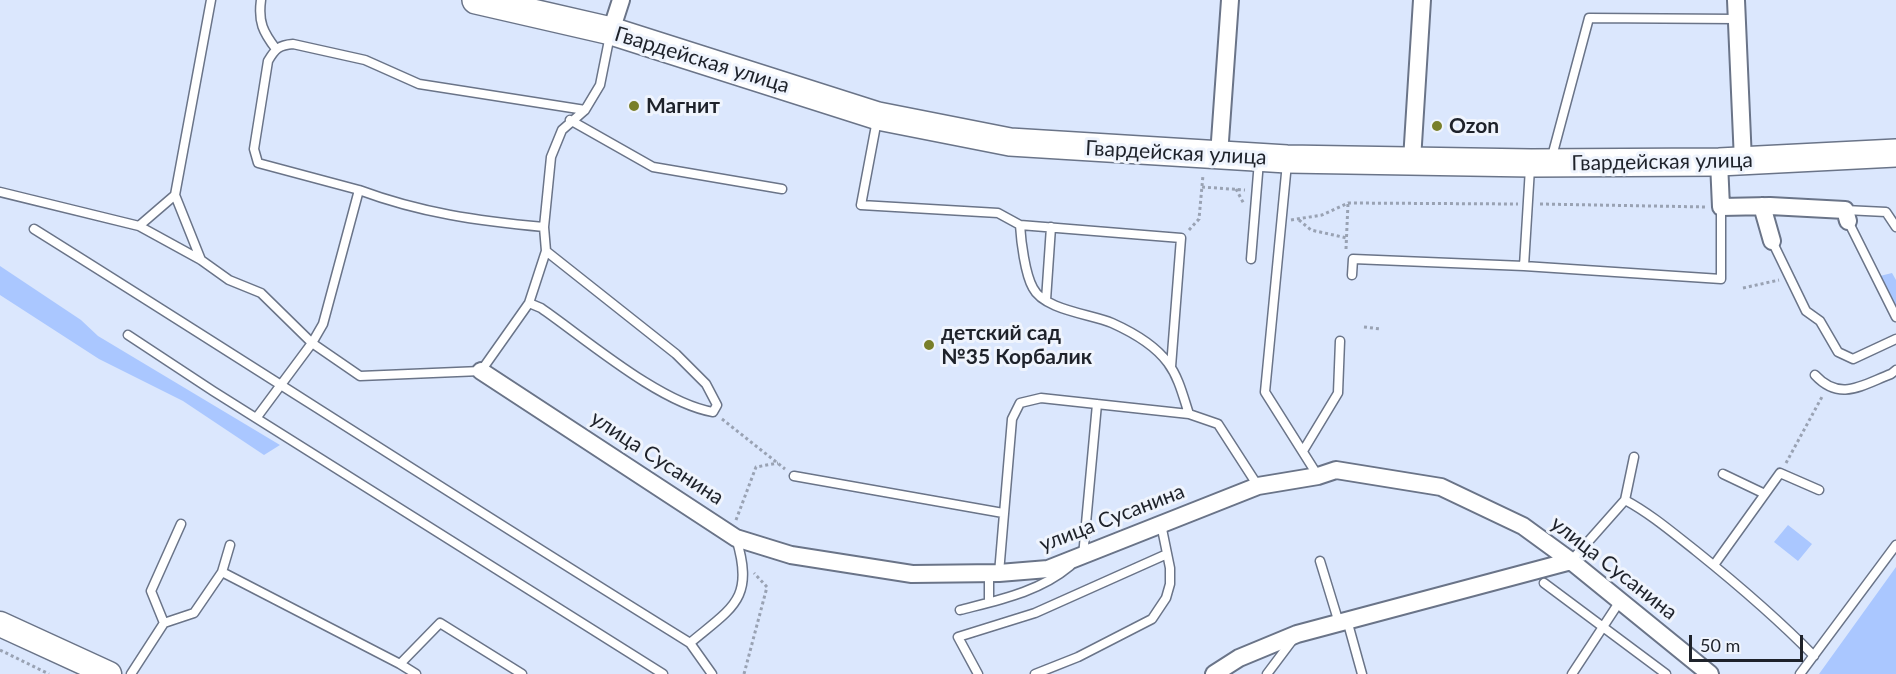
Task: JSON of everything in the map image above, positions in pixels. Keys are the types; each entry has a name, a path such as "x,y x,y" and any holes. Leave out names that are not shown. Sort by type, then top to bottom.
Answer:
{"main road":[{"name":"Гвардейская улица","path":"476,0 502,3 611,32 878,116 1010,142 1287,159 1540,163 1731,162 1896,153"}],"street":[{"path":"611,32 621,0"},
{"path":"1212,155 1230,0"},
{"path":"1412,160 1422,0"},
{"path":"1736,0 1731,162 1721,207 1762,206 1847,215"},
{"path":"1762,206 1772,241"},
{"name":"улица Сусанина","path":"481,371 734,536 791,555 912,574 994,573 1048,569 1258,486 1318,476 1336,470 1441,487 1523,526 1572,561 1710,674"},
{"path":"1214,674 1239,658 1297,634 1572,561"},
{"path":"0,624 109,674"}],"lane":[{"path":"201,260 175,195 211,0"},
{"path":"261,0 259,18 263,32 276,49"},
{"path":"1524,266 1528,204 1589,18 1737,19"},
{"path":"0,192 139,226 201,260 230,280 271,299 312,343 360,376 481,371 529,303 546,251 543,227 551,157 559,136 570,120 585,110 600,85 611,32"},
{"path":"543,227 444,216 258,163 254,149 268,61 276,49 282,45 293,44 365,60 419,84 585,110"},
{"path":"878,116 861,205 998,213 1020,225 1181,238 1171,368"},
{"path":"570,120 653,167 782,189"},
{"path":"1251,259 1260,157"},
{"path":"1287,159 1265,392 1318,476"},
{"path":"257,417 280,383 312,343 323,324 359,190"},
{"path":"139,226 175,195"},
{"path":"1352,274 1353,259 1524,266 1721,279 1721,207"},
{"path":"1896,227 1886,212 1847,215 1896,316"},
{"path":"1020,225 1021,239 1033,289 1046,300 1120,327 1157,350 1171,368 1189,414"},
{"path":"1046,300 1051,227"},
{"path":"34,229 280,383 480,513 690,643 712,674"},
{"path":"1772,241 1806,311 1820,321 1838,352 1853,359 1896,339"},
{"path":"529,303 541,308 670,398 697,410 713,412 717,405 706,384 676,354 546,251"},
{"path":"128,335 213,391 663,674"},
{"path":"1303,451 1338,393 1340,341"},
{"path":"1815,375 1827,388 1843,392 1896,370"},
{"path":"989,603 1004,513 1012,419 1020,403 1041,398 1189,414 1218,424 1258,486"},
{"path":"960,610 1012,597 1054,579 1083,555 1096,404"},
{"path":"1572,561 1625,500 1634,457"},
{"path":"1714,565 1780,473 1819,490"},
{"path":"1723,474 1765,494"},
{"path":"794,476 1004,513"},
{"path":"1625,500 1647,512 1714,565 1784,625 1814,656"},
{"path":"164,622 151,591 181,524"},
{"path":"1035,674 1078,657 1152,619 1166,598 1170,584 1161,524"},
{"path":"690,643 740,598 744,578 743,560 734,536"},
{"path":"131,674 164,622 194,613 222,572 230,545"},
{"path":"1800,674 1896,545"},
{"path":"978,674 958,637 1035,613 1167,554"},
{"path":"1320,561 1362,674"},
{"path":"222,572 416,674"},
{"path":"1544,583 1666,674"},
{"path":"1572,674 1620,601"},
{"path":"400,664 440,623 522,674"},
{"path":"1267,674 1297,634"}],"path":[{"path":"1181,238 1199,219 1202,187 1212,155"},
{"path":"1202,187 1257,191"},
{"path":"1281,222 1322,215 1348,203 1721,207"},
{"path":"1348,203 1346,254 1353,259"},
{"path":"1299,219 1311,230 1347,238"},
{"path":"1743,288 1789,278"},
{"path":"1364,327 1381,329"},
{"path":"1780,473 1827,388"},
{"path":"713,412 794,476"},
{"path":"734,536 756,467 778,463"},
{"path":"744,674 767,587"},
{"path":"0,650 49,674"}],"shaded area":[{"path":"0,266 81,320 98,336 280,445 264,455 183,401 99,359 0,295"},
{"path":"1892,273 1896,280 1896,309 1880,276"},
{"path":"1788,525 1812,544 1798,561 1774,542"},
{"path":"1896,567 1896,674 1819,674"}],"place":[{"name":"Магнит","path":"634,106"},
{"name":"Ozon","path":"1437,126"},
{"name":"детский сад №35 Корбалик","path":"929,345"}]}
